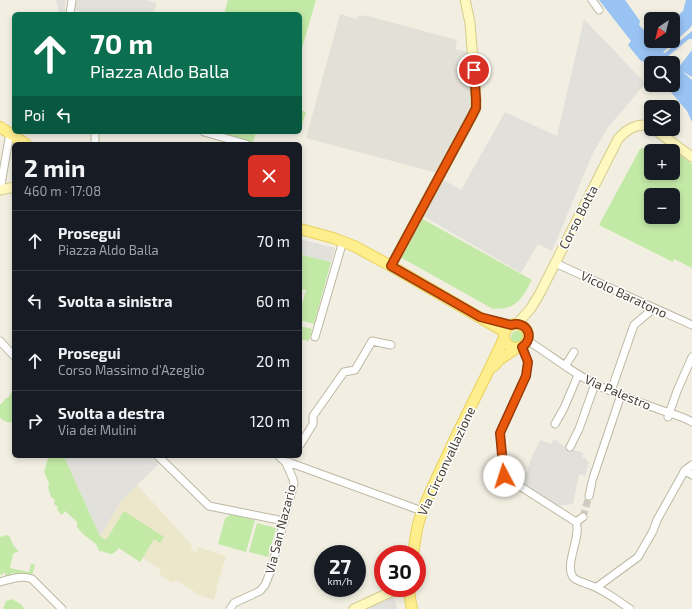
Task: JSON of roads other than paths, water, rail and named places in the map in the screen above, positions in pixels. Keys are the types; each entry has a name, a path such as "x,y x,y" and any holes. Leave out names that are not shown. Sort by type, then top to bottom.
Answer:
{"main road":[{"path":"391,266 476,108 470,24 464,0"},
{"name":"Corso Botta","path":"509,330 531,308 539,295 618,139 631,128 640,125 644,126"},
{"path":"0,127 23,142"},
{"path":"663,136 692,157"},
{"path":"0,190 12,187"},
{"path":"302,230 343,241 354,246 480,317 509,330 523,326 529,334 522,346 499,360 489,372"},
{"path":"509,330 507,345 511,348 522,346"},
{"path":"489,372 509,330"},
{"name":"Via Circonvallazione","path":"414,545 418,523 437,475 489,372"},
{"path":"354,609 380,597"},
{"path":"410,597 412,609"}],"street":[{"path":"70,12 72,0"},
{"path":"592,0 599,10"},
{"path":"0,190 3,159 10,133"},
{"path":"211,134 239,142"},
{"path":"315,337 343,241"},
{"name":"Vicolo Baratono","path":"555,263 692,325"},
{"path":"611,391 634,326 654,308"},
{"path":"0,341 12,354"},
{"path":"302,441 313,424 313,416 344,372 354,370 372,341 391,344"},
{"path":"522,346 528,362 526,376 500,433 504,476 576,522 578,532 571,559 571,572 573,577 576,580 597,587 630,609"},
{"name":"Via Palestro","path":"522,346 540,348 565,366 595,384 668,415 692,422"},
{"path":"565,366 574,352"},
{"path":"668,415 692,357"},
{"path":"555,424 564,408 578,374"},
{"path":"570,447 579,429 595,384"},
{"path":"589,496 621,395"},
{"path":"160,458 209,506 284,521"},
{"path":"289,461 422,511"},
{"name":"Via San Nazario","path":"230,609 234,603 263,589 271,570 294,481 289,461"},
{"path":"597,587 638,557 685,470 692,465"},
{"path":"685,470 692,475"},
{"path":"576,522 583,517"},
{"path":"0,582 12,579 28,578 32,580 62,609"}],"water":[{"path":"599,0 625,0 640,21 639,25 644,30 644,48 668,48 663,52 665,53 671,48 678,48 668,56 644,56 644,62 640,60 628,45 631,41"},
{"path":"686,0 692,0 692,25 680,37 680,14 683,11"},
{"path":"692,31 692,39 689,39 680,46 680,41"},
{"path":"692,50 692,77 682,71 692,80 692,122 687,111 680,103 680,100 678,100 671,92 680,92 680,66"}],"tunnel":[{"path":"583,517 589,496"}]}
